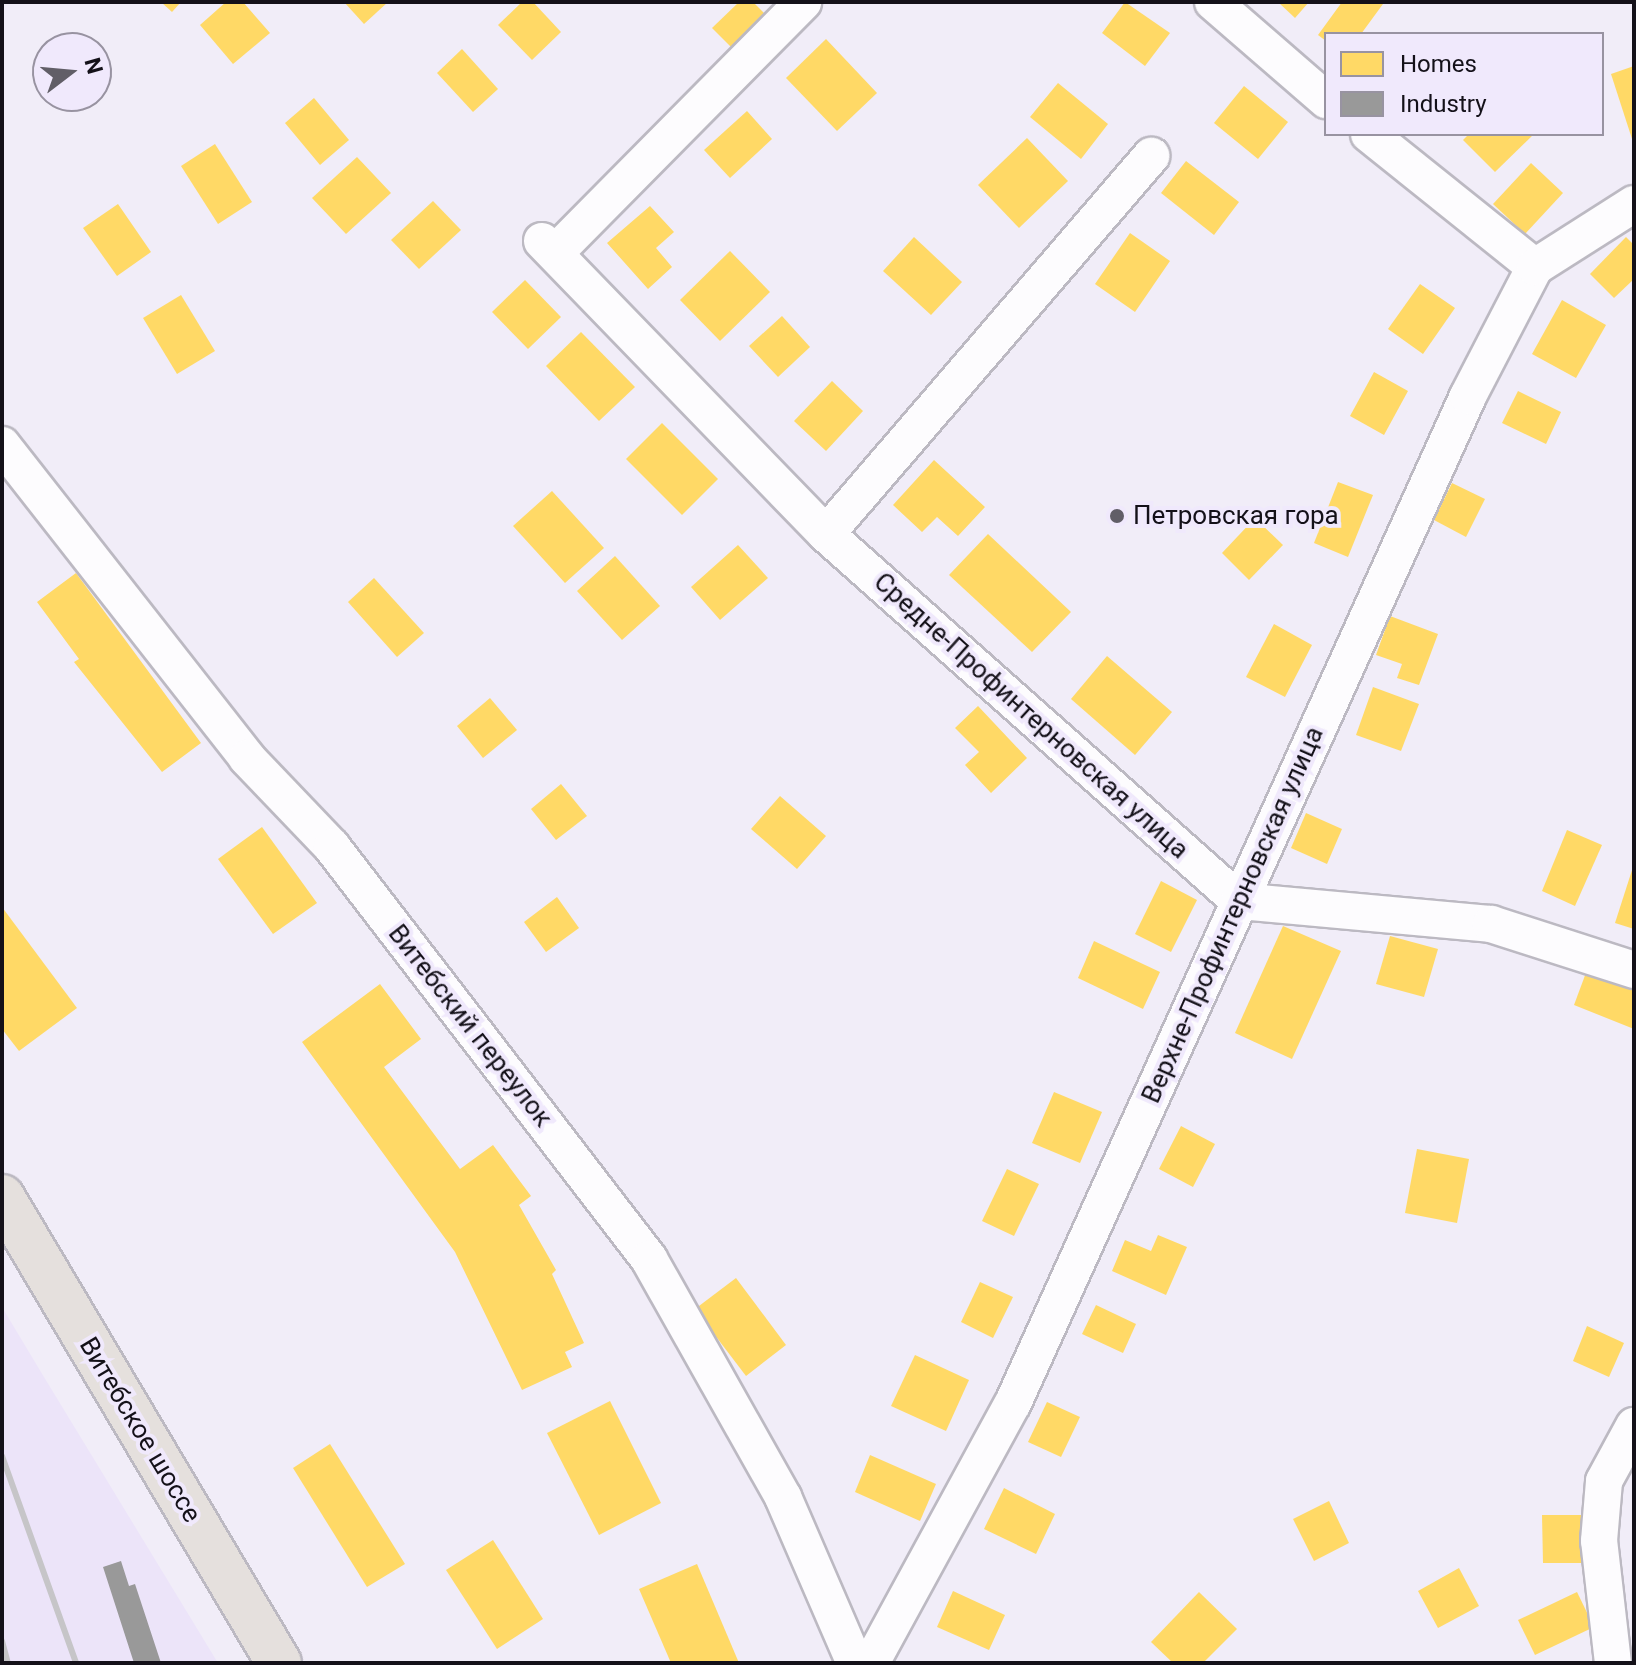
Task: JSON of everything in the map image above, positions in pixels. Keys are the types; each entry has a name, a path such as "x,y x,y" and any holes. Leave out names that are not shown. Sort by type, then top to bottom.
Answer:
{"main road":[{"name":"Витебское шоссе","path":"2,1197 279,1663"}],"street":[{"name":"Средне-Профинтерновская улица","path":"803,2 549,247 826,534 1239,901"},
{"path":"1213,2 1324,98"},
{"path":"1371,136 1535,267 1634,204"},
{"path":"826,534 1151,156"},
{"name":"Верхне-Профинтерновская улица","path":"871,1663 1013,1403 1468,396 1535,267"},
{"name":"Витебский переулок","path":"2,445 247,758 332,847 649,1259 783,1497 855,1663"},
{"path":"1239,901 1491,924 1634,970"},
{"path":"1613,1663 1599,1541 1604,1481 1634,1426"}],"shaded area":[{"path":"2,1307 44,1377 218,1663 2,1663"}],"building: Homes":[{"path":"161,2 181,2 172,12"},
{"path":"226,2 243,2 270,33 233,64 200,25"},
{"path":"344,2 388,2 364,24"},
{"path":"522,2 533,2 561,32 532,60 498,25"},
{"path":"739,2 753,2 770,19 736,52 712,28"},
{"path":"1125,2 1170,33 1145,66 1102,33"},
{"path":"1278,2 1309,2 1295,18"},
{"path":"1342,2 1383,4 1362,32 1324,32 1324,40 1318,35"},
{"path":"826,39 877,93 837,131 786,78"},
{"path":"462,49 498,89 473,112 437,73"},
{"path":"1634,66 1634,142 1633,142 1611,74"},
{"path":"1058,83 1108,124 1081,159 1030,117"},
{"path":"1244,86 1288,122 1258,159 1214,123"},
{"path":"314,98 349,140 320,165 285,123"},
{"path":"747,111 772,139 730,178 704,150"},
{"path":"1467,136 1532,136 1495,172 1463,140"},
{"path":"1027,138 1068,181 1019,228 978,185"},
{"path":"215,144 252,202 218,224 181,166"},
{"path":"357,157 391,193 346,234 312,198"},
{"path":"1186,161 1239,202 1214,235 1161,193"},
{"path":"1531,163 1563,193 1525,234 1493,204"},
{"path":"433,201 461,230 419,269 391,240"},
{"path":"118,204 151,252 117,276 83,228"},
{"path":"650,206 674,232 656,248 672,267 648,289 607,243"},
{"path":"1130,233 1170,261 1135,312 1095,284"},
{"path":"914,237 962,282 931,315 883,271"},
{"path":"1626,237 1634,245 1634,279 1614,298 1590,274"},
{"path":"730,251 770,292 720,341 680,300"},
{"path":"525,280 561,317 528,349 492,312"},
{"path":"1420,284 1455,308 1423,354 1388,329"},
{"path":"181,295 215,351 177,374 143,318"},
{"path":"1562,300 1606,325 1576,378 1532,354"},
{"path":"782,316 810,347 778,377 749,346"},
{"path":"581,332 635,387 599,421 546,366"},
{"path":"1374,372 1408,391 1384,435 1350,416"},
{"path":"832,381 863,411 826,451 794,421"},
{"path":"1518,391 1561,412 1546,444 1502,423"},
{"path":"662,423 718,479 682,515 626,459"},
{"path":"934,460 985,507 958,536 937,517 922,532 893,505"},
{"path":"1338,482 1373,495 1348,557 1314,543"},
{"path":"1452,483 1485,499 1466,537 1434,520"},
{"path":"552,491 604,548 565,583 513,526"},
{"path":"1255,518 1283,545 1249,580 1222,553"},
{"path":"988,534 1071,612 1032,652 949,575"},
{"path":"738,545 768,578 720,620 691,587"},
{"path":"615,556 660,606 622,640 577,591"},
{"path":"76,573 201,743 162,772 74,662 79,659 37,602"},
{"path":"374,578 424,633 397,657 348,602"},
{"path":"1390,616 1438,634 1419,685 1397,678 1402,664 1376,655"},
{"path":"1274,624 1312,645 1285,697 1246,677"},
{"path":"1107,656 1172,712 1135,755 1071,699"},
{"path":"1373,687 1419,704 1401,751 1356,735"},
{"path":"490,698 517,730 483,758 457,726"},
{"path":"978,706 1027,758 991,793 965,765 979,752 955,728"},
{"path":"561,784 587,816 556,840 531,809"},
{"path":"780,796 826,836 797,869 751,829"},
{"path":"1306,813 1342,829 1327,864 1291,848"},
{"path":"262,827 317,903 273,934 218,859"},
{"path":"1567,830 1602,845 1575,906 1542,891"},
{"path":"1634,867 1634,929 1615,923"},
{"path":"1161,881 1197,900 1171,952 1135,934"},
{"path":"557,897 579,928 546,952 524,922"},
{"path":"2,907 77,1008 19,1051 2,1029"},
{"path":"1283,926 1341,951 1292,1059 1235,1033"},
{"path":"1390,936 1438,949 1424,997 1376,984"},
{"path":"1094,941 1160,972 1143,1009 1078,978"},
{"path":"1587,970 1634,988 1634,1029 1574,1005"},
{"path":"380,984 421,1039 384,1067 460,1169 493,1145 531,1196 519,1205 556,1270 552,1274 584,1343 565,1352 572,1367 522,1390 455,1252 302,1042"},
{"path":"1054,1092 1102,1112 1080,1163 1032,1143"},
{"path":"1181,1126 1215,1144 1193,1187 1159,1169"},
{"path":"1417,1149 1469,1159 1457,1223 1405,1213"},
{"path":"1007,1169 1039,1184 1014,1236 982,1221"},
{"path":"1158,1235 1187,1247 1166,1295 1112,1271 1125,1240 1151,1251"},
{"path":"736,1278 786,1345 746,1376 695,1309"},
{"path":"980,1282 1013,1297 993,1338 961,1322"},
{"path":"1096,1305 1136,1324 1123,1353 1082,1334"},
{"path":"1587,1326 1624,1343 1609,1377 1573,1361"},
{"path":"915,1355 969,1380 946,1431 891,1406"},
{"path":"610,1401 661,1503 599,1535 547,1433"},
{"path":"1047,1402 1080,1417 1061,1457 1028,1442"},
{"path":"330,1444 405,1564 367,1587 293,1468"},
{"path":"870,1455 936,1484 920,1521 855,1492"},
{"path":"1004,1488 1055,1514 1036,1554 984,1529"},
{"path":"1329,1501 1349,1543 1314,1561 1293,1519"},
{"path":"1542,1515 1588,1515 1587,1563 1543,1563"},
{"path":"493,1540 543,1619 497,1649 446,1570"},
{"path":"697,1564 739,1663 671,1663 639,1589"},
{"path":"1459,1568 1479,1606 1438,1628 1418,1591"},
{"path":"953,1591 1005,1615 989,1650 937,1627"},
{"path":"1199,1592 1237,1629 1203,1663 1173,1663 1151,1642"},
{"path":"1577,1592 1594,1627 1535,1655 1518,1620"}],"building: Industry":[{"path":"121,1561 129,1586 135,1584 161,1663 134,1663 103,1567"}],"railway":[{"path":"2,1456 76,1663"},
{"path":"2,1641 8,1663"}],"place":[{"name":"Петровская гора","path":"1117,516"}]}
